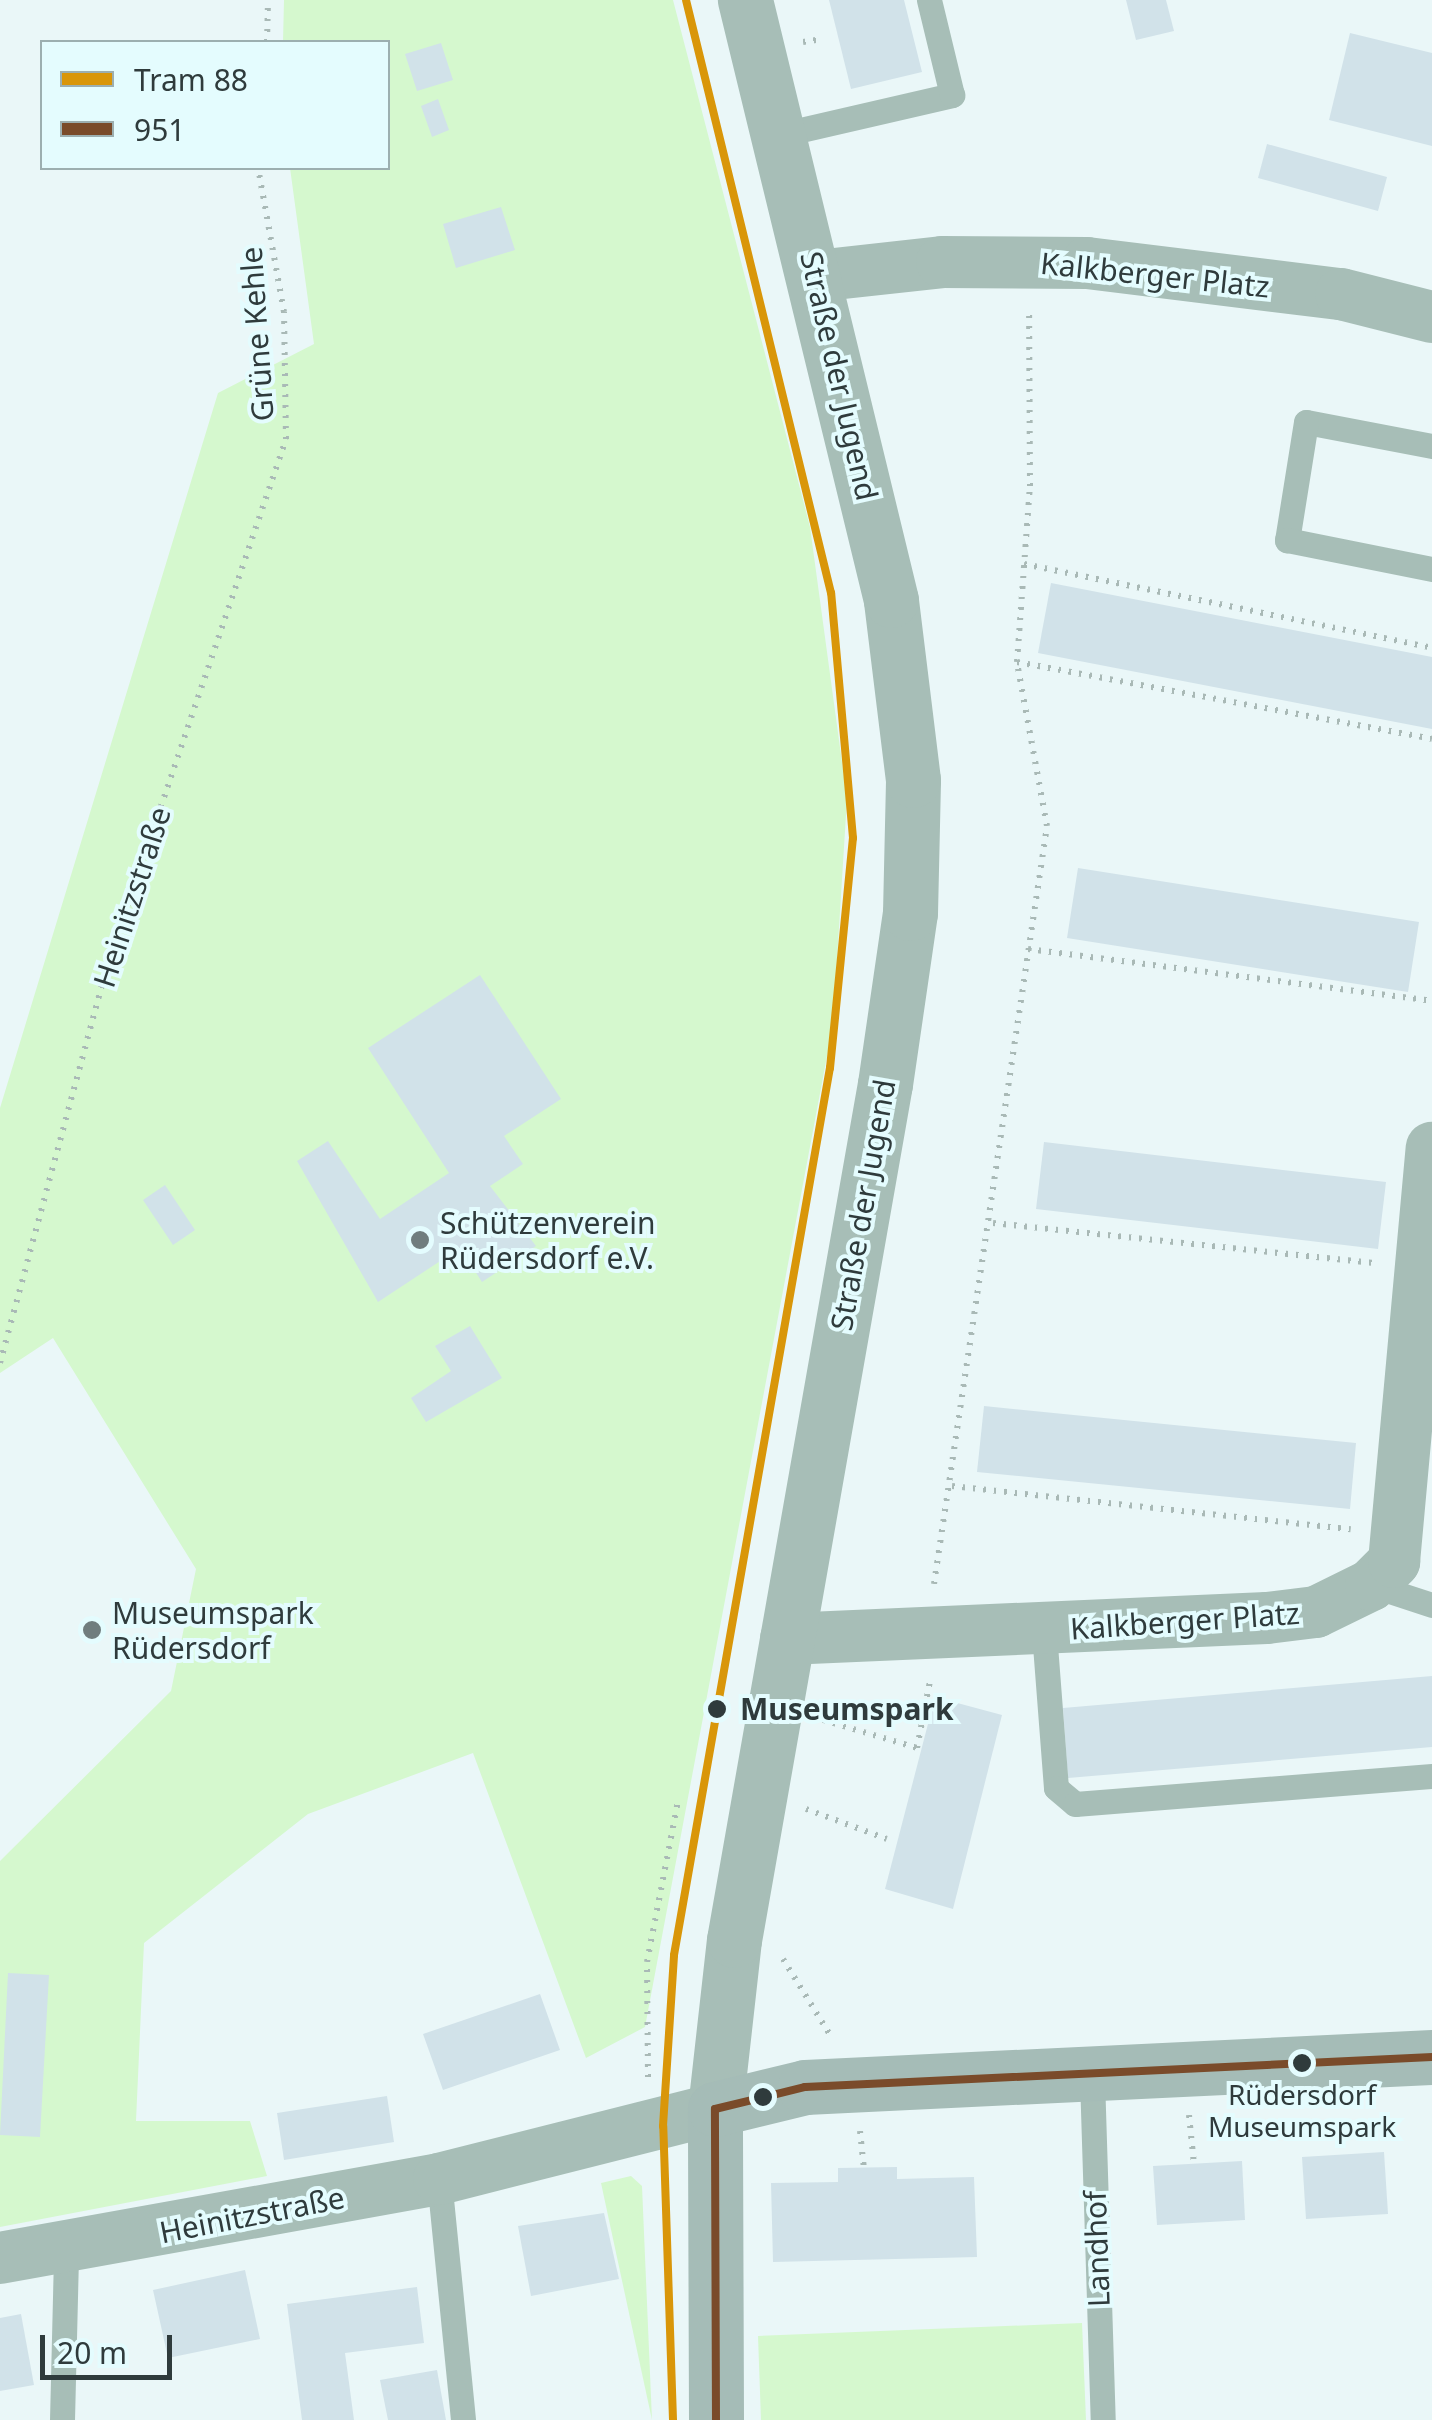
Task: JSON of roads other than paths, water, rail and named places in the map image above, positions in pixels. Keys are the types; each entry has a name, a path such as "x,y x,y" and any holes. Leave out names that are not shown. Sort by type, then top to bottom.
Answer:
{"main road":[{"path":"715,2109 805,2088 1092,2078 1432,2057"},
{"name":"Straße der Jugend","path":"715,2109 716,2420"}],"street":[{"name":"Straße der Jugend","path":"715,2109 786,1640 886,1084 910,912 913,780 892,600 816,276 744,0"},
{"name":"Kalkberger Platz","path":"816,276 1026,262 1341,294 1432,316"},
{"path":"1371,1584 1394,1562 1432,1148"},
{"name":"Kalkberger Platz","path":"786,1640 1044,1632 1316,1612 1371,1584"},
{"name":"Heinitzstraße","path":"0,2258 66,2251 439,2180 648,2130 715,2109"}],"lane":[{"path":"779,135 952,95 929,0"},
{"path":"1432,446 1306,422 1287,540 1432,569"},
{"path":"1371,1584 1432,1605"},
{"path":"1044,1632 1056,1788 1075,1804 1432,1776"},
{"name":"Landhof","path":"1092,2078 1103,2420"},
{"path":"439,2180 463,2420"},
{"path":"62,2420 66,2251"}],"tram line":[{"name":"88","path":"673,2420 663,2126 674,1955 830,1068 853,838 831,593 686,0"}],"place":[{"name":"Schützenverein Rüdersdorf e.V.","path":"420,1240"},
{"name":"Museumspark Rüdersdorf","path":"92,1630"},
{"name":"Museumspark","path":"717,1709"},
{"name":"Rüdersdorf Museumspark","path":"1302,2063"}]}
